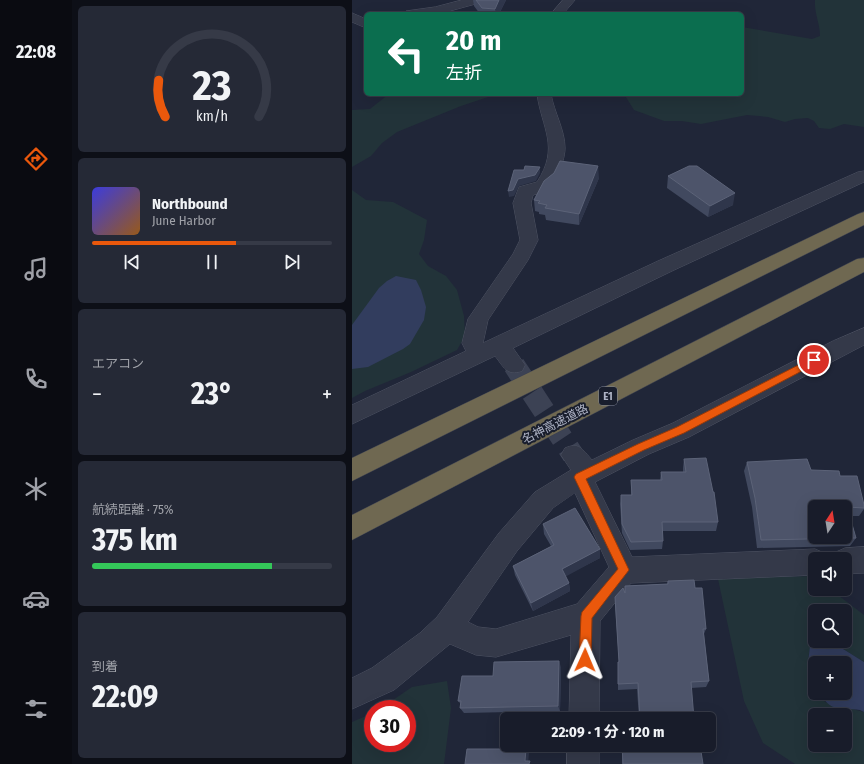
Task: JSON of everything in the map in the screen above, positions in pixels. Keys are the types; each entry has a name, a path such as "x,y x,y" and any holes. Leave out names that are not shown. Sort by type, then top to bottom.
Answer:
{"highway":[{"path":"352,470 864,218"},
{"name":"名神高速道路","path":"352,528 864,264"}],"street":[{"path":"427,12 475,0"},
{"path":"472,12 479,0"},
{"path":"559,12 569,0"},
{"path":"352,17 364,23"},
{"path":"478,355 472,343 478,319 521,256 529,240 522,203 525,191 536,190 543,186 553,165 558,147 549,120 544,96"},
{"path":"352,415 665,266 864,176"},
{"path":"352,694 383,679 430,643 447,627 508,542 544,500 580,468 641,447 681,430 814,360 864,336"},
{"path":"499,345 514,366"},
{"path":"580,468 624,570"},
{"path":"852,561 864,560"},
{"path":"447,627 476,642 496,643 586,616 624,570 808,562"},
{"path":"584,712 586,616"},
{"path":"583,752 583,764"}],"shaded area":[{"path":"815,0 864,0 864,127 844,124 830,129 819,128 814,121 808,118 795,119 785,122 768,117 747,115 701,124 682,121 664,121 634,110 625,96 744,96 744,27 812,39 820,36 815,9"},
{"path":"386,96 493,96 461,106 397,132 382,143 371,156 352,167 352,110 370,109"},
{"path":"352,190 366,200 393,202 427,220 424,240 419,254 428,266 446,276 457,290 464,316 465,336 457,350 352,398"},
{"path":"808,576 808,596 839,596 850,604 808,604 808,648 811,648 808,656 808,700 824,700 825,702 848,708 808,708 808,752 852,752 852,709 864,712 864,764 795,764 763,743 744,701 718,579"},
{"path":"852,606 864,615 864,662 841,648 852,648"},
{"path":"447,681 451,708 444,764 352,764 352,722 364,717 364,752 416,752 416,700 393,700 412,687"}],"water":[{"path":"396,276 416,280 421,290 426,307 424,320 410,344 403,349 368,367 352,369 352,325 379,288"},
{"path":"810,648 842,648 864,662 864,712 852,709 852,708 837,708 828,704 825,700 852,700 852,656 809,656"}],"building":[{"path":"476,0 499,0 495,9 482,8"},
{"path":"560,161 598,166 579,214 545,208 547,205 538,203 540,201 534,200 544,181 554,173"},
{"path":"525,166 540,167 535,175 518,179 513,190 508,191 514,170 524,170"},
{"path":"689,166 697,166 735,193 710,206 668,176"},
{"path":"706,458 714,492 718,522 662,522 663,541 631,542 622,524 621,495 632,495 631,480 662,480 661,472 686,472 684,459"},
{"path":"807,459 811,470 839,471 840,476 857,476 864,508 852,507 852,500 808,500 808,539 761,540 755,498 747,462"},
{"path":"575,508 600,549 562,569 569,583 531,603 513,566 554,545 543,524"},
{"path":"852,524 856,538 852,538"},
{"path":"694,580 695,588 702,588 706,629 703,629 709,681 691,682 693,712 640,712 638,683 618,684 619,662 615,597 623,588 625,593 625,586 668,584 668,581"},
{"path":"559,661 558,706 460,708 461,701 458,701 462,676 493,676 494,662"},
{"path":"467,749 500,749 500,752 526,752 525,761 530,761 529,764 465,764"},
{"path":"622,752 701,752 703,764 623,764"}],"tunnel":[{"path":"514,365 573,455"}],"route":[{"path":"585,660 586,616 624,570 580,477 641,447 681,430 814,360"}]}
